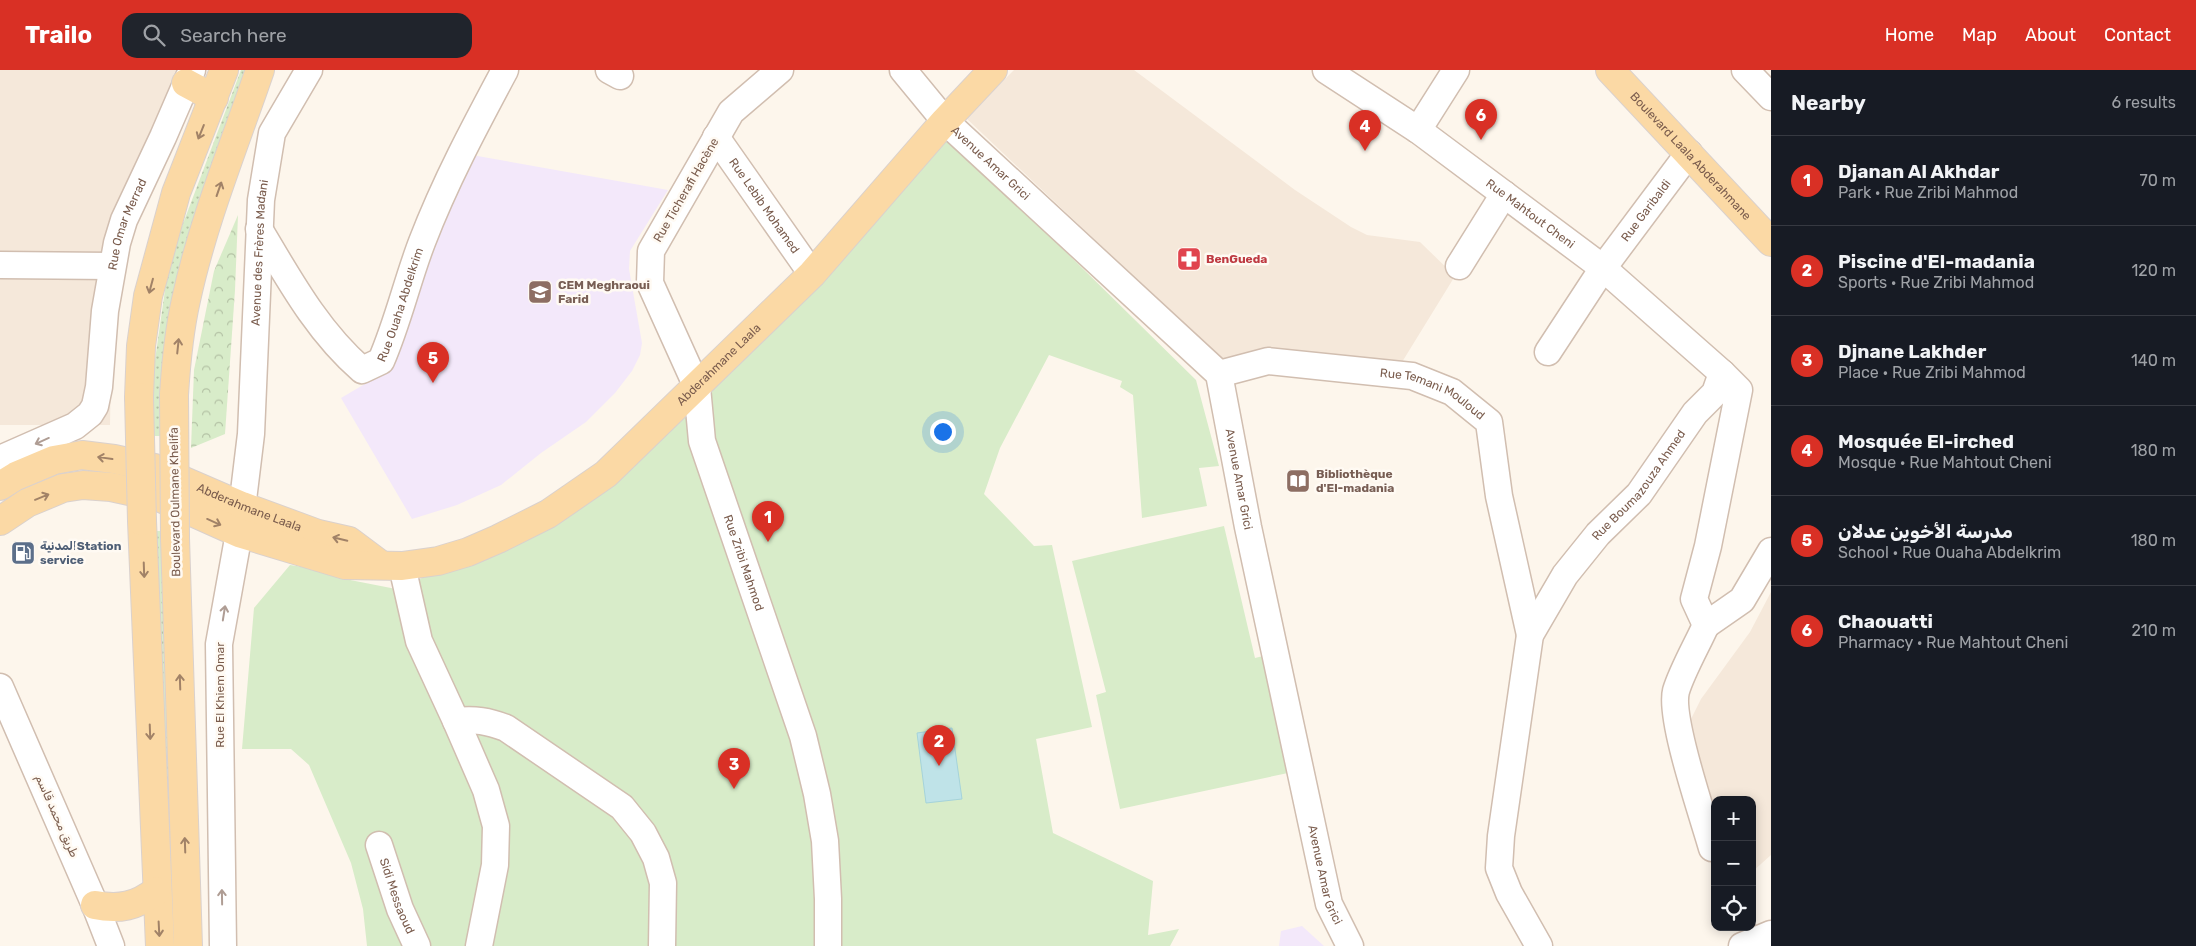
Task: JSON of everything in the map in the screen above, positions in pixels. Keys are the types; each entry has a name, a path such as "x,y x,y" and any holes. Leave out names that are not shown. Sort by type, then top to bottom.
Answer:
{"main road":[{"path":"160,946 156,891 142,521 139,397 141,346 148,296 176,193 224,70"},
{"name":"Boulevard Oulmane Khelifa","path":"188,946 175,538 174,395 178,343 186,299 204,232 260,70"},
{"name":"Abderahmane Laala","path":"0,521 27,503 63,488 83,485 111,487 161,498 239,533 345,565 391,566 438,561 468,552 498,539 548,514 606,474 812,274 993,70"},
{"name":"Boulevard Laala Abderahmane","path":"1610,70 1771,242"},
{"path":"189,77 214,98"},
{"name":"Abderahmane Laala","path":"0,486 16,476 54,460 82,455 154,468 242,506 318,534 349,541 391,566"},
{"path":"95,905 121,908 134,905 156,891"}],"street":[{"name":"Avenue des Frères Madani","path":"249,446 261,200 272,133 309,70"},
{"name":"Rue Ouaha Abdelkrim","path":"259,229 318,324 351,361 362,370 381,361 391,338 422,242 444,191 505,70"},
{"name":"Rue Ticherafi Hacène","path":"697,386 650,283 652,251 731,112 780,70"},
{"name":"Avenue Amar Grici","path":"903,70 945,122 1219,374 1248,527 1329,904 1347,940"},
{"name":"Rue Mahtout Cheni","path":"1326,70 1418,130 1603,268 1722,373"},
{"path":"1418,130 1456,70"},
{"path":"1745,70 1771,97"},
{"name":"Rue Omar Merrad","path":"0,459 75,426 90,414 98,397 100,387 105,311 112,266 124,220 189,77"},
{"name":"Rue Lebib Mohamed","path":"716,137 812,274"},
{"name":"Rue Garibaldi","path":"1548,352 1603,268 1689,153"},
{"path":"1459,266 1504,194"},
{"path":"0,265 112,266"},
{"name":"Rue Temani Mouloud","path":"1219,374 1268,361 1412,376 1452,392 1489,422 1499,496 1530,635"},
{"path":"1706,625 1694,600 1708,546 1739,390 1722,373"},
{"name":"Rue Boumazouza Ahmed","path":"1539,946 1509,893 1500,868 1501,836 1530,635 1565,575 1598,534 1639,494 1695,413 1715,393 1722,373"},
{"name":"Rue Zribi Mahmod","path":"697,386 702,441 804,736 825,841 828,946"},
{"name":"Rue El Khiem Omar","path":"223,946 219,644 239,533 249,446"},
{"path":"1711,844 1679,731 1676,692 1706,625 1742,600 1771,551"},
{"path":"391,566 419,642 486,790 496,826 496,865 480,946"},
{"name":"طريق محمد قاسم","path":"0,687 111,946"},
{"path":"456,721 473,719 488,721 506,728 622,808 643,833 656,858 663,883 662,946"},
{"name":"Sidi Messaoud","path":"379,845 400,909 417,946"},
{"path":"1742,946 1771,934"},
{"path":"1347,940 1370,946"}],"shaded area":[{"path":"0,70 204,70 128,226 111,368 110,425 0,425"},
{"path":"1014,70 1134,70 1295,190 1351,227 1367,235 1420,242 1455,276 1399,367 1265,349 1221,359 966,118"},
{"name":"CEM Meghraoui Farid","path":"472,155 668,190 630,251 629,269 642,343 640,355 632,371 615,393 586,422 541,453 501,485 457,505 412,519 341,398 392,368 403,335 418,271"},
{"path":"1771,592 1771,855 1756,868 1756,796 1711,796 1711,811 1687,727 1701,699 1750,632"},
{"path":"1302,926 1324,946 1279,946 1281,931"}],"green space":[{"path":"241,70 254,70 163,436 153,436 154,367 166,283 181,229"},
{"path":"944,132 1196,380 1219,466 1199,468 1207,506 1142,518 1133,395 1120,387 1122,381 1049,355 1000,448 984,494 1034,546 1052,545 1092,727 1036,739 1053,833 1153,881 1148,935 1179,929 1170,946 367,946 363,909 351,863 309,765 291,749 242,749 254,608 290,565 316,569 340,578 396,589 514,539 605,484"},
{"path":"238,215 225,434 191,448 194,370 214,271"},
{"path":"1224,526 1255,658 1263,656 1288,773 1120,809 1096,695 1106,692 1072,561"},
{"path":"156,531 167,531 179,946 170,946"}],"water":[{"path":"952,728 962,799 926,803 917,733"}],"place":[{"name":"Chaouatti","path":"1481,140"},
{"name":"Mosquée El-irched","path":"1365,151"},
{"name":"BenGueda","path":"1189,259"},
{"name":"CEM Meghraoui Farid","path":"540,292"},
{"name":"مدرسة الأخوين عدلان","path":"433,383"},
{"name":"Bibliothèque d'El-madania","path":"1298,481"},
{"name":"Djanan Al Akhdar","path":"768,542"},
{"name":"المدنيةStation service","path":"23,553"},
{"name":"Piscine d'El-madania","path":"939,766"},
{"name":"Djnane Lakhder","path":"734,789"}]}
